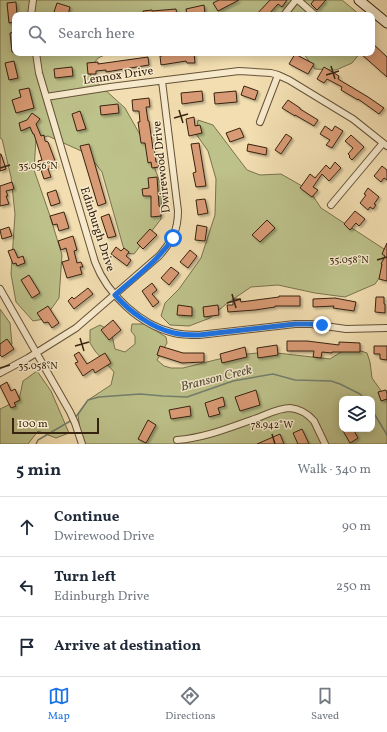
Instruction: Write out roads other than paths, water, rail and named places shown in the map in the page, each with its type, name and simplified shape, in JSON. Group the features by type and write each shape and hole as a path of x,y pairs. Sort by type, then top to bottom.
{"main road":[{"path":"360,0 374,12"},
{"path":"375,13 387,23"}],"street":[{"path":"31,12 33,0"},
{"path":"286,12 297,0 311,12"},
{"name":"Edinburgh Drive","path":"36,56 39,73 95,262 103,279 115,295 127,307 150,323 168,331 187,335 199,335 295,324 311,324 346,329 387,328"},
{"name":"Lennox Drive","path":"46,97 162,80 239,71 263,72 289,80 353,119 385,144"},
{"path":"260,122 278,76"},
{"name":"Dwirewood Drive","path":"0,373 76,328 159,256 173,238 177,226 178,211 162,80"},
{"path":"331,205 385,144"},
{"path":"0,289 70,412 82,444"},
{"path":"177,440 212,433 278,410 290,408 305,413 314,421 325,444"}],"waterway":[{"name":"Branson Creek","path":"75,418 88,400 99,397 140,394 187,397 233,381 273,374 295,380 331,381 340,384 362,396"},
{"name":"Branson Creek","path":"375,415 387,435"},
{"name":"Branson Creek","path":"36,444 38,440 72,420"}]}
